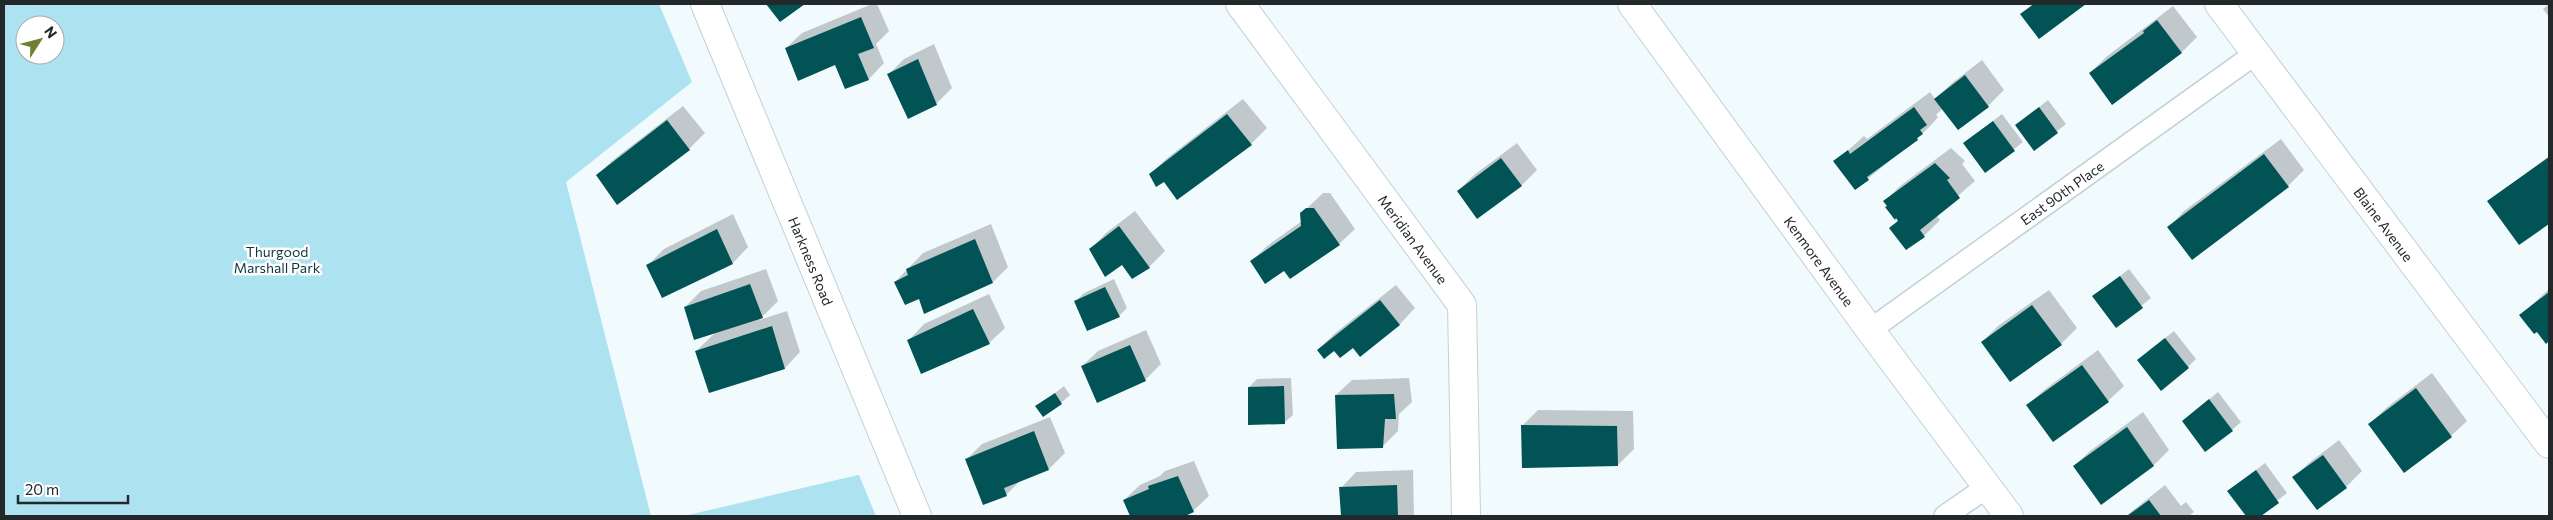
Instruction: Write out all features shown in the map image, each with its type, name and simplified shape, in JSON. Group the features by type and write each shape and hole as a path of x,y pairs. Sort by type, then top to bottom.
{"street":[{"name":"Harkness Road","path":"705,4 917,516"},
{"name":"Meridian Avenue","path":"1240,4 1462,305 1466,516"},
{"name":"Kenmore Avenue","path":"1632,4 1870,330 2009,516"},
{"name":"Blaine Avenue","path":"2218,4 2549,444"}],"lane":[{"name":"East 90th Place","path":"1870,330 2255,54"},
{"path":"1945,516 1987,487"}],"green space":[{"name":"Thurgood Marshall Park","path":"4,4 659,4 692,82 566,182 651,516 4,516"},
{"path":"858,475 876,516 684,516"}],"building":[{"path":"766,4 805,4 780,22"},
{"path":"2034,4 2086,4 2039,39 2020,14"},
{"path":"861,17 874,48 858,54 869,80 845,89 835,65 798,81 785,48"},
{"path":"2157,20 2182,53 2112,105 2089,73 2144,33 2143,31"},
{"path":"918,59 937,105 908,119 887,74"},
{"path":"1965,75 1989,107 1958,130 1934,99"},
{"path":"1914,107 1927,125 1920,130 1923,134 1917,138 1918,140 1867,177 1869,180 1855,190 1833,161 1848,150 1850,154"},
{"path":"2039,107 2058,133 2034,151 2015,125"},
{"path":"1227,114 1252,145 1177,200 1164,182 1156,187 1149,174"},
{"path":"667,120 690,150 617,205 596,175"},
{"path":"1993,121 2015,151 1985,173 1963,143"},
{"path":"2264,154 2289,187 2192,260 2167,227"},
{"path":"2549,157 2549,224 2519,245 2487,201"},
{"path":"1501,158 1522,186 1477,219 1457,191"},
{"path":"1935,163 1950,178 1947,180 1960,198 1920,230 1925,237 1906,250 1889,228 1898,221 1896,218 1895,220 1885,207 1887,206 1883,201"},
{"path":"1306,208 1314,208 1340,245 1290,279 1284,271 1265,284 1250,261 1301,226 1300,213"},
{"path":"1119,226 1150,268 1132,279 1122,265 1105,277 1089,249"},
{"path":"717,229 733,264 662,298 646,265"},
{"path":"975,239 993,283 924,314 919,299 905,305 894,282 908,275 906,269"},
{"path":"2120,276 2143,308 2116,328 2092,296"},
{"path":"750,284 763,318 694,340 684,307"},
{"path":"1105,287 1120,317 1087,331 1074,301"},
{"path":"2549,292 2549,341 2546,344 2537,332 2534,334 2519,315"},
{"path":"1380,300 1400,325 1360,357 1353,348 1340,358 1334,351 1324,359 1317,350"},
{"path":"2032,305 2062,345 2010,382 1981,342"},
{"path":"973,309 990,344 921,374 907,340"},
{"path":"772,326 785,369 709,393 695,351"},
{"path":"2165,338 2189,368 2161,391 2137,360"},
{"path":"1130,345 1146,381 1097,403 1081,366"},
{"path":"2082,365 2109,402 2053,442 2026,405"},
{"path":"1284,386 1285,424 1248,425 1248,387"},
{"path":"2416,388 2452,437 2404,473 2368,424"},
{"path":"1055,393 1062,404 1043,417 1035,406"},
{"path":"1394,394 1396,419 1385,419 1383,448 1337,449 1335,395"},
{"path":"2209,399 2233,431 2205,452 2182,421"},
{"path":"1521,425 1617,426 1618,466 1522,468"},
{"path":"2127,427 2154,466 2101,505 2073,466"},
{"path":"1034,431 1049,470 1004,488 1007,496 983,505 965,459"},
{"path":"2323,455 2347,488 2317,510 2292,477"},
{"path":"2256,470 2279,503 2261,516 2246,516 2227,491"},
{"path":"1178,476 1194,512 1185,516 1130,516 1123,500 1149,489 1148,486"},
{"path":"1397,485 1398,516 1341,516 1339,487"},
{"path":"2149,500 2161,516 2127,516"}]}
